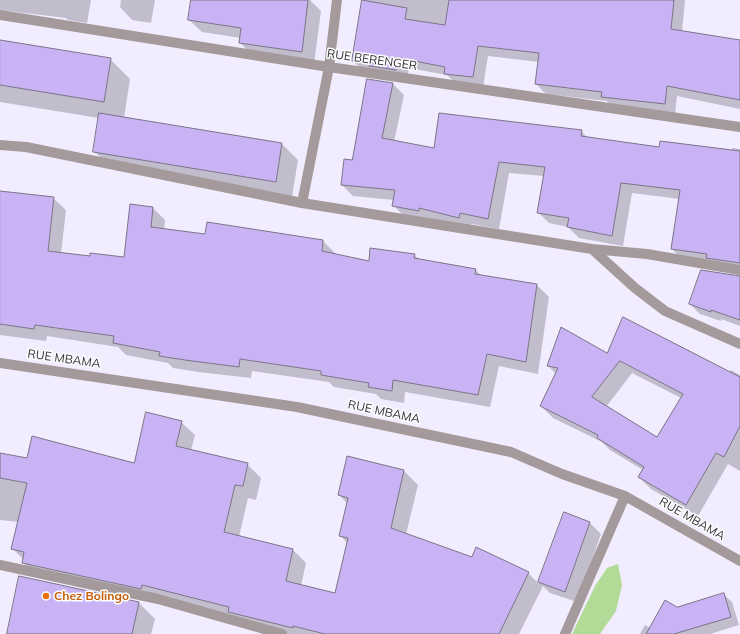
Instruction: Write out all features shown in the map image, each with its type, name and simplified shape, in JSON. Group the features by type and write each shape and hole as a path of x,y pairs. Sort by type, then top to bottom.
{"street":[{"path":"302,203 329,67 337,0"},
{"name":"RUE BERENGER","path":"0,15 329,67 740,127"},
{"path":"0,145 26,147 302,203 592,250 647,254 740,270"},
{"path":"592,250 635,288 665,311 740,344"},
{"name":"RUE MBAMA","path":"0,363 297,407 511,452 562,474 625,496 740,561"},
{"path":"565,634 625,496"},
{"path":"0,565 158,599 282,634"}],"green space":[{"path":"618,564 622,585 616,611 600,634 572,634 595,586 607,568"}],"building":[{"path":"191,0 308,0 302,52 239,43 241,28 188,20"},
{"path":"362,0 407,8 405,19 445,25 449,0 674,0 671,29 740,40 740,100 667,86 665,104 601,97 602,92 535,84 539,53 478,46 473,77 444,74 445,67 399,58 396,70 369,66 370,64 352,61"},
{"path":"0,40 111,58 104,102 0,85"},
{"path":"367,79 393,83 382,138 434,148 439,113 582,130 581,136 659,147 660,141 740,151 740,263 706,258 707,254 671,249 680,190 621,183 612,236 567,227 569,218 537,213 545,167 499,162 488,219 460,213 459,218 419,208 419,211 392,206 395,190 341,185 344,159 352,160"},
{"path":"99,113 282,143 276,182 93,152"},
{"path":"0,191 54,197 48,251 90,256 90,253 124,257 130,204 153,207 151,227 205,234 207,222 323,240 322,251 369,261 370,248 415,254 414,258 476,269 475,274 537,284 526,362 487,354 478,395 393,380 392,391 368,387 369,383 321,375 321,371 240,359 239,367 185,360 159,356 160,352 113,343 114,336 35,325 34,329 0,324"},
{"path":"701,270 740,276 740,320 689,304"},
{"path":"623,317 740,377 740,426 724,457 716,453 686,505 638,477 644,467 597,438 598,435 540,406 558,368 547,366 561,327 607,353","holes":["620,361 683,394 657,437 592,397"]},
{"path":"146,412 182,421 176,446 248,463 243,486 235,485 224,532 293,549 286,581 335,593 348,538 339,536 348,498 338,495 347,456 404,470 391,528 472,557 476,547 529,572 499,634 325,634 293,626 293,628 228,612 229,607 142,585 141,589 22,563 24,552 11,549 27,483 0,478 0,453 27,458 32,436 134,463"},
{"path":"564,512 590,522 565,592 538,582"},
{"name":"Chez Bolingo","path":"19,576 139,602 132,634 7,634"},
{"path":"724,593 731,617 674,634 646,634 665,600 677,607"}],"place":[{"name":"Chez Bolingo","path":"46,596"}]}
